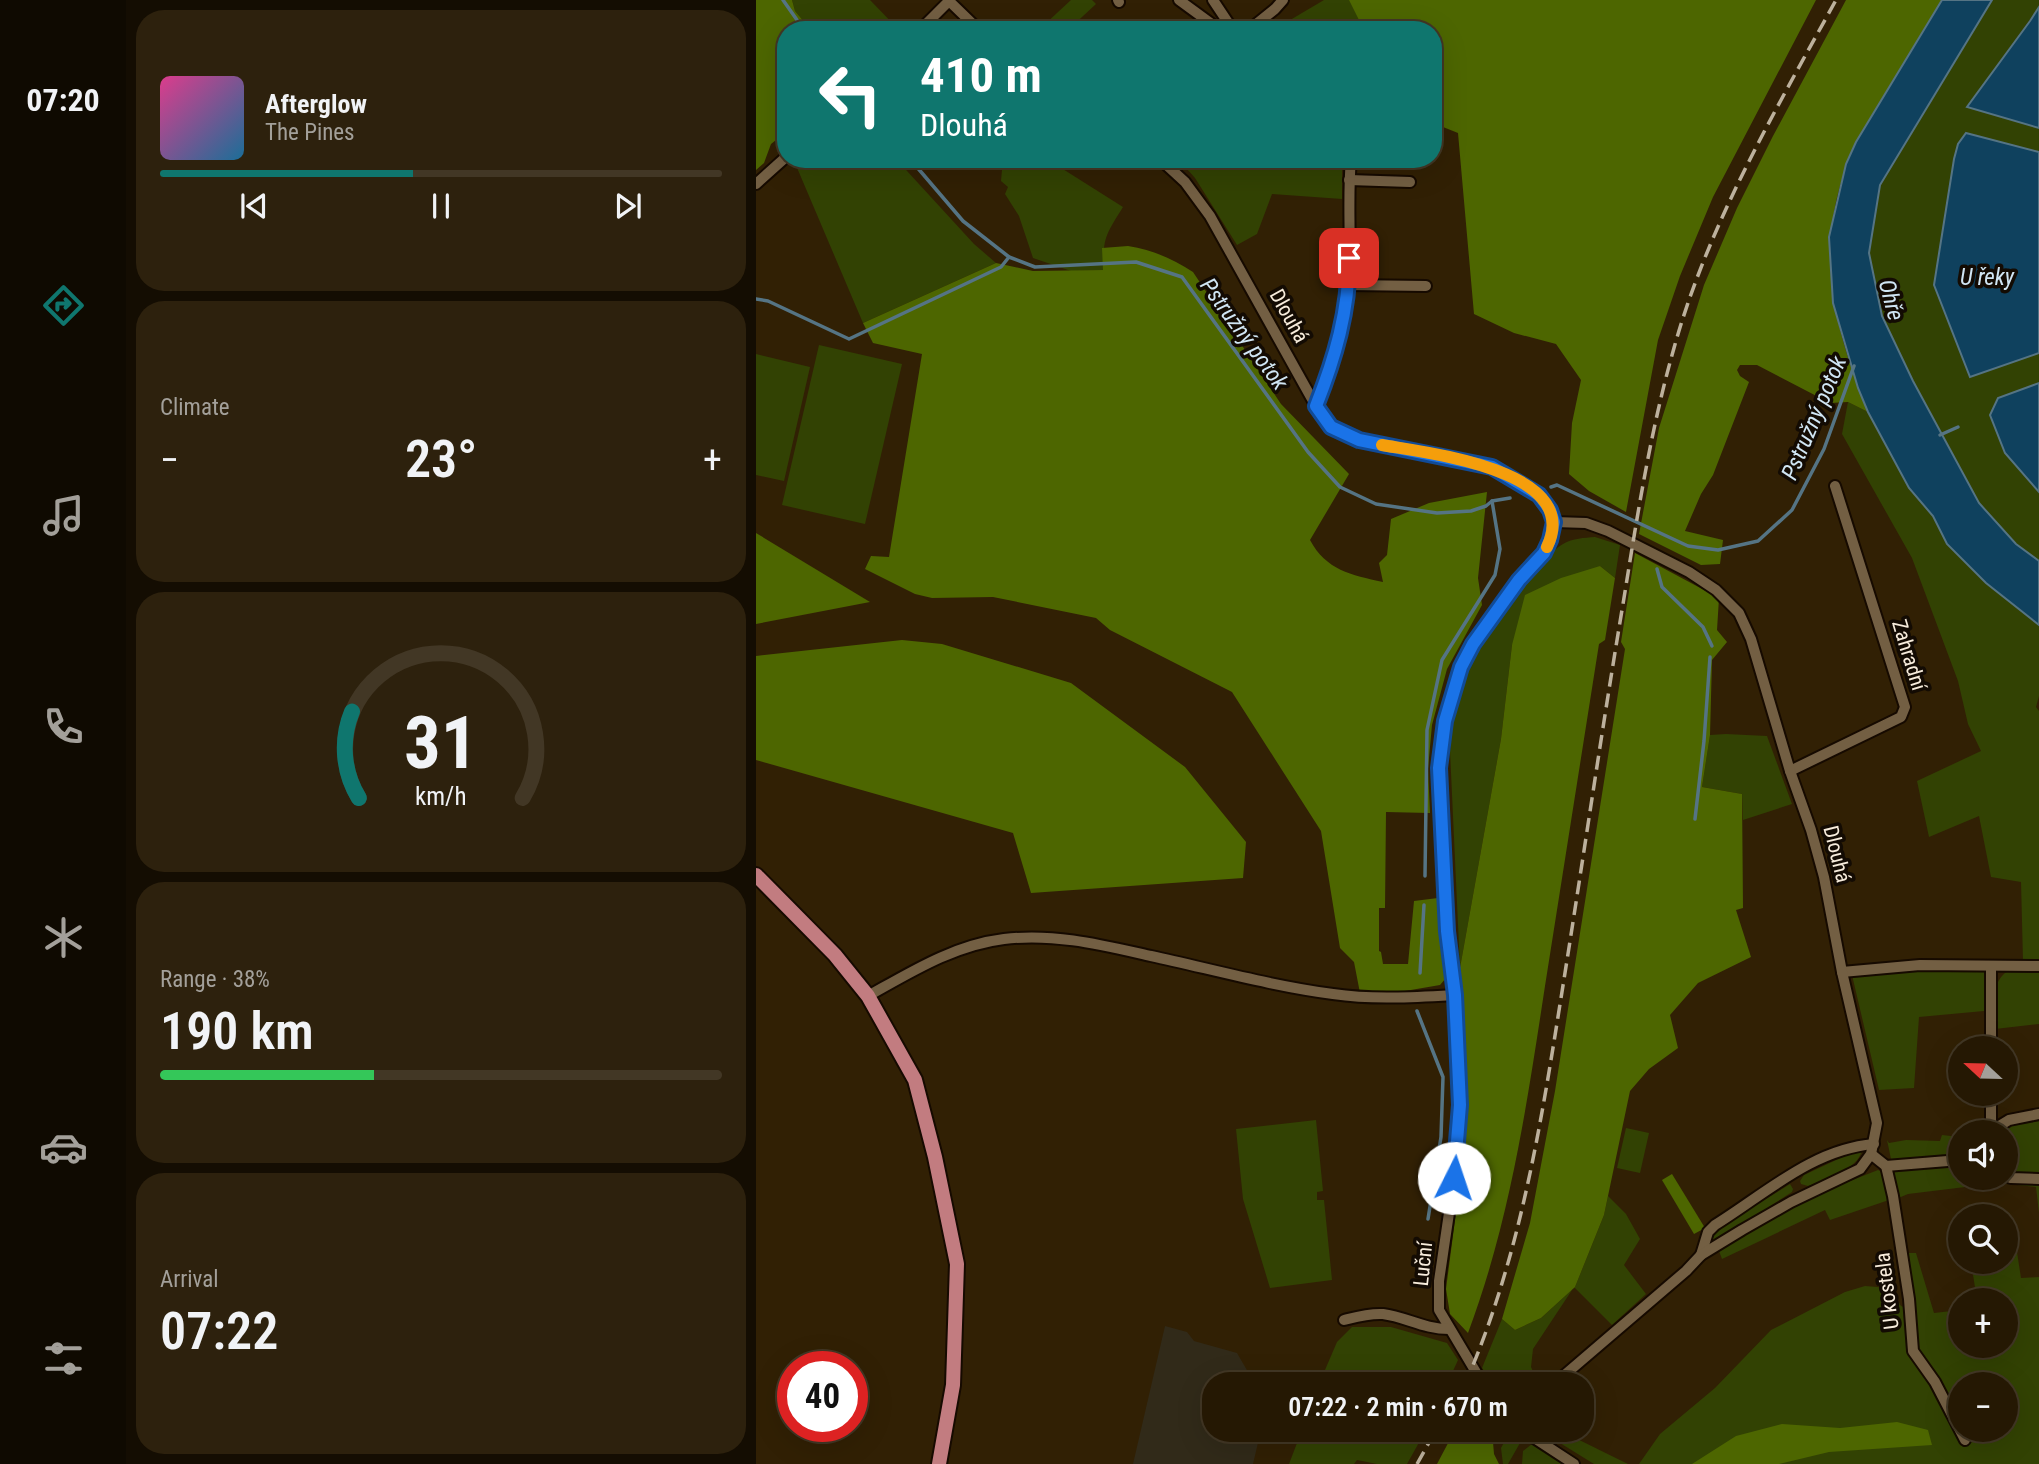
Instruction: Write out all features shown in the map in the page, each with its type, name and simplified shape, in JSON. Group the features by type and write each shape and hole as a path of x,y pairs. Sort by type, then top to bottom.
{"main road":[{"path":"756,875 835,955 867,996 915,1080 935,1157 957,1264 953,1385 939,1464"}],"street":[{"path":"929,21 949,0 970,21"},
{"path":"1179,0 1208,21"},
{"path":"1213,0 1227,21"},
{"path":"1257,21 1276,3"},
{"path":"756,184 777,165"},
{"name":"Dlouhá","path":"1170,168 1185,182 1210,216 1316,406 1331,427 1359,440 1492,467 1539,495 1550,510 1554,522 1577,522 1608,531 1657,555 1716,590 1739,613 1751,639 1824,877 1842,972 1877,1123 1873,1149"},
{"path":"1316,406 1341,333 1349,285 1350,168"},
{"path":"1349,180 1410,183"},
{"path":"1349,285 1426,286"},
{"name":"Zahradní","path":"1790,772 1901,717 1905,707 1835,486"},
{"name":"Luční","path":"1476,1372 1439,1310 1438,1281 1454,1178 1460,1105 1455,995 1447,931 1439,768 1445,721 1461,667 1473,644 1519,580 1544,553 1554,522"},
{"path":"867,996 932,961 965,948 1002,939 1032,937 1077,939 1332,994 1380,999 1455,995"},
{"path":"1842,972 1920,965 2039,967"},
{"path":"1991,966 1991,1036"},
{"path":"2009,1120 2039,1114"},
{"path":"1701,1255 1709,1232 1715,1226 1769,1188 1824,1156 1858,1145 1873,1149 1886,1166 1948,1161"},
{"path":"1567,1372 1701,1255 1791,1202 1854,1173 1865,1165 1873,1149"},
{"name":"U kostela","path":"1886,1166 1894,1196 1909,1299 1913,1352 1935,1382 1948,1407"},
{"path":"2018,1178 2039,1180"},
{"path":"1344,1320 1362,1315 1382,1314 1432,1329 1449,1329"},
{"path":"1540,1442 1574,1464"}],"shaded area":[{"path":"1165,1326 1187,1332 1194,1341 1237,1353 1248,1372 1202,1372 1202,1442 1258,1442 1253,1464 1133,1464"}],"green space":[{"path":"756,0 792,0 795,11 803,21 777,21 777,139 771,144 764,163 756,170"},
{"path":"792,0 870,0 890,21 803,21 795,11"},
{"path":"1071,0 1092,0 1096,4 1078,21 1048,21"},
{"path":"1324,0 1361,0 1360,21 1288,21"},
{"path":"1349,0 1816,0 1713,197 1680,276 1658,340 1626,512 1589,491 1569,474 1572,423 1581,380 1556,344 1514,333 1474,314 1458,133 1442,127 1442,21 1360,21"},
{"path":"1846,0 1942,0 1856,143 1842,178 1834,212 1830,246 1836,311 1844,344 1868,412 1848,402 1830,403 1757,365 1740,365 1737,370 1740,376 1749,382 1713,475 1701,494 1685,531 1723,540 1720,564 1701,565 1639,534 1659,428 1704,285 1737,208"},
{"path":"1992,0 2039,0 2039,7 1967,107 2039,128 2039,152 1967,133 1958,144 1952,171 1970,377 2039,353 2039,383 1998,398 2031,484 2039,492 2039,561 2016,544 1979,503 1913,381 1882,316 1869,253 1880,185"},
{"path":"797,168 904,168 974,244 996,263 863,323"},
{"path":"1002,168 1061,168 1123,207 1107,236 1104,270 1071,271 1033,258 1019,216 1005,194 1008,187 1001,181"},
{"path":"1186,168 1342,168 1342,199 1272,194 1257,234 1237,245"},
{"path":"1128,246 1162,256 1193,272 1281,404 1349,474 1310,540 1316,550 1332,565 1350,574 1383,582 1379,563 1387,555 1391,519 1429,503 1487,492 1478,578 1482,605 1447,669 1432,725 1428,769 1430,813 1386,812 1385,908 1379,908 1379,951 1383,964 1408,964 1414,901 1438,898 1446,978 1440,985 1405,991 1360,993 1354,962 1340,948 1321,831 1232,692 1110,630 1096,618 993,597 932,598 915,594 865,569 871,556 889,557 922,354 873,343 863,323 996,263 1033,271 1103,270 1102,248"},
{"path":"819,345 902,364 865,524 782,505"},
{"path":"756,354 810,367 784,481 756,475"},
{"path":"1848,402 1868,412 1909,488 1933,516 1947,544 1986,583 2039,625 2039,696 2036,707 2039,711 2039,961 2023,961 2021,882 1991,877 1979,816 1929,837 1917,781 1981,751 1968,724 1958,681 1912,558 1842,434"},
{"path":"756,533 870,602 756,624"},
{"path":"1595,537 1620,545 1615,578 1600,566 1512,645 1501,739 1460,968 1450,751 1460,686 1470,663 1493,626 1538,567 1563,544 1575,539"},
{"path":"1635,553 1719,598 1717,630 1727,642 1712,660 1710,735 1702,787 1742,794 1743,908 1736,910 1751,957 1698,983 1670,1015 1678,1048 1649,1069 1630,1091 1604,1215 1575,1287 1541,1318 1515,1330 1502,1319 1530,1223 1555,1091 1625,649 1621,642"},
{"path":"1600,566 1615,578 1605,640 1599,644 1524,1118 1495,1248 1468,1333 1450,1314 1446,1289 1465,1143 1460,968 1501,739 1512,645 1525,595 1561,578"},
{"path":"902,640 942,644 1071,683 1185,767 1246,842 1243,878 1031,893 1013,833 756,760 756,656"},
{"path":"1710,735 1767,736 1792,804 1743,820 1742,794 1702,787"},
{"path":"1982,969 1984,1011 1919,1017 1914,1088 1879,1090 1852,975"},
{"path":"2008,971 2039,973 2039,1024 1995,1029 1996,989 2002,976"},
{"path":"2039,1116 2039,1176 2018,1174 2018,1120"},
{"path":"1316,1120 1323,1191 1317,1192 1317,1200 1324,1200 1332,1280 1270,1288 1243,1199 1236,1129"},
{"path":"1626,1128 1649,1133 1640,1173 1617,1168"},
{"path":"1942,1135 1948,1136 1948,1155 1898,1160 1891,1159 1887,1140 1889,1143 1906,1140 1940,1141"},
{"path":"1862,1150 1854,1163 1840,1173 1808,1186 1801,1184 1804,1175"},
{"path":"1948,1165 1948,1189 1908,1194 1896,1199 1892,1170"},
{"path":"1878,1170 1882,1172 1889,1200 1830,1220 1825,1210 1722,1259 1719,1251 1722,1246 1809,1197"},
{"path":"1672,1174 1705,1228 1694,1234 1662,1180"},
{"path":"2018,1179 2039,1181 2039,1213 2036,1187 2018,1185"},
{"path":"1790,1184 1792,1192 1711,1244 1709,1242 1709,1237 1721,1227"},
{"path":"1608,1196 1626,1214 1640,1239 1624,1265 1646,1294 1612,1325 1574,1287 1604,1215"},
{"path":"1906,1253 1916,1253 1934,1313 1948,1311 1948,1358 2018,1358 2018,1288 1975,1288 1973,1274 2018,1274 2018,1258 2021,1278 2039,1277 2039,1464 1639,1464 1660,1434 1715,1388 1771,1330 1845,1292 1865,1286 1890,1288 1901,1306 1915,1311"},
{"path":"1572,1289 1533,1349 1531,1367 1533,1372 1485,1372 1482,1368 1502,1319 1515,1330 1541,1318"},
{"path":"1352,1327 1391,1327 1447,1343 1458,1360 1452,1372 1324,1372 1337,1342"},
{"path":"1897,1422 1928,1430 1932,1445 1829,1452 1779,1464 1692,1464 1736,1436 1782,1424 1840,1428"},
{"path":"1297,1442 1419,1442 1407,1464 1377,1464 1357,1460 1354,1464 1289,1464"},
{"path":"1449,1442 1493,1442 1494,1454 1499,1464 1437,1464"},
{"path":"1504,1442 1520,1443 1508,1464 1503,1464 1501,1448"},
{"path":"1558,1442 1583,1442 1628,1464 1594,1464"},
{"path":"1532,1444 1564,1464 1522,1464 1523,1451"}],"water":[{"path":"1942,0 1992,0 1880,185 1869,253 1882,316 1913,381 1979,503 2016,544 2039,561 2039,625 1986,583 1947,544 1933,516 1909,488 1858,388 1833,303 1829,237 1846,164 1856,142"},
{"path":"2039,7 2039,128 1967,107 2030,21"},
{"name":"U řeky","path":"1966,133 2039,152 2039,353 1970,377 1934,285 1954,159 1958,144"},
{"path":"2039,383 2039,492 2005,453 1990,415 1998,398"}],"waterway":[{"name":"Pstružný potok","path":"783,0 798,21"},
{"name":"Pstružný potok","path":"918,168 963,221 1009,257 1035,267 1136,262 1182,277 1308,452 1340,487 1376,504 1437,513 1471,511 1492,501 1510,498"},
{"path":"756,299 768,301 849,339 1001,267 1009,257"},
{"name":"Pstružný potok","path":"1551,487 1557,485 1688,546 1718,550 1758,541 1792,510 1824,449 1854,366"},
{"path":"1940,435 1958,427"},
{"path":"1425,876 1427,730 1442,660 1495,575 1500,549 1492,501"},
{"path":"1657,569 1662,587 1703,627 1712,646"},
{"path":"1695,819 1710,657"},
{"path":"1420,973 1424,905"},
{"path":"1417,1011 1443,1077 1441,1137 1428,1219"}],"railway":[{"path":"1470,1372 1484,1338 1514,1243 1536,1146 1634,540 1665,380 1688,302 1724,213 1767,126 1836,0"},
{"path":"1417,1464 1429,1442"}],"slow traffic":[{"path":"1382,445 1492,467 1534,491 1547,504 1554,522 1547,547"}],"route":[{"path":"1349,258 1349,285 1341,333 1316,406 1322,417 1331,427 1359,440 1492,467 1539,495 1547,504 1554,522 1544,553 1519,580 1473,644 1452,691 1445,721 1439,768 1447,931 1455,995 1460,1105 1454,1178"}],"water label":[{"name":"Ohře","path":"1891,300"}]}
